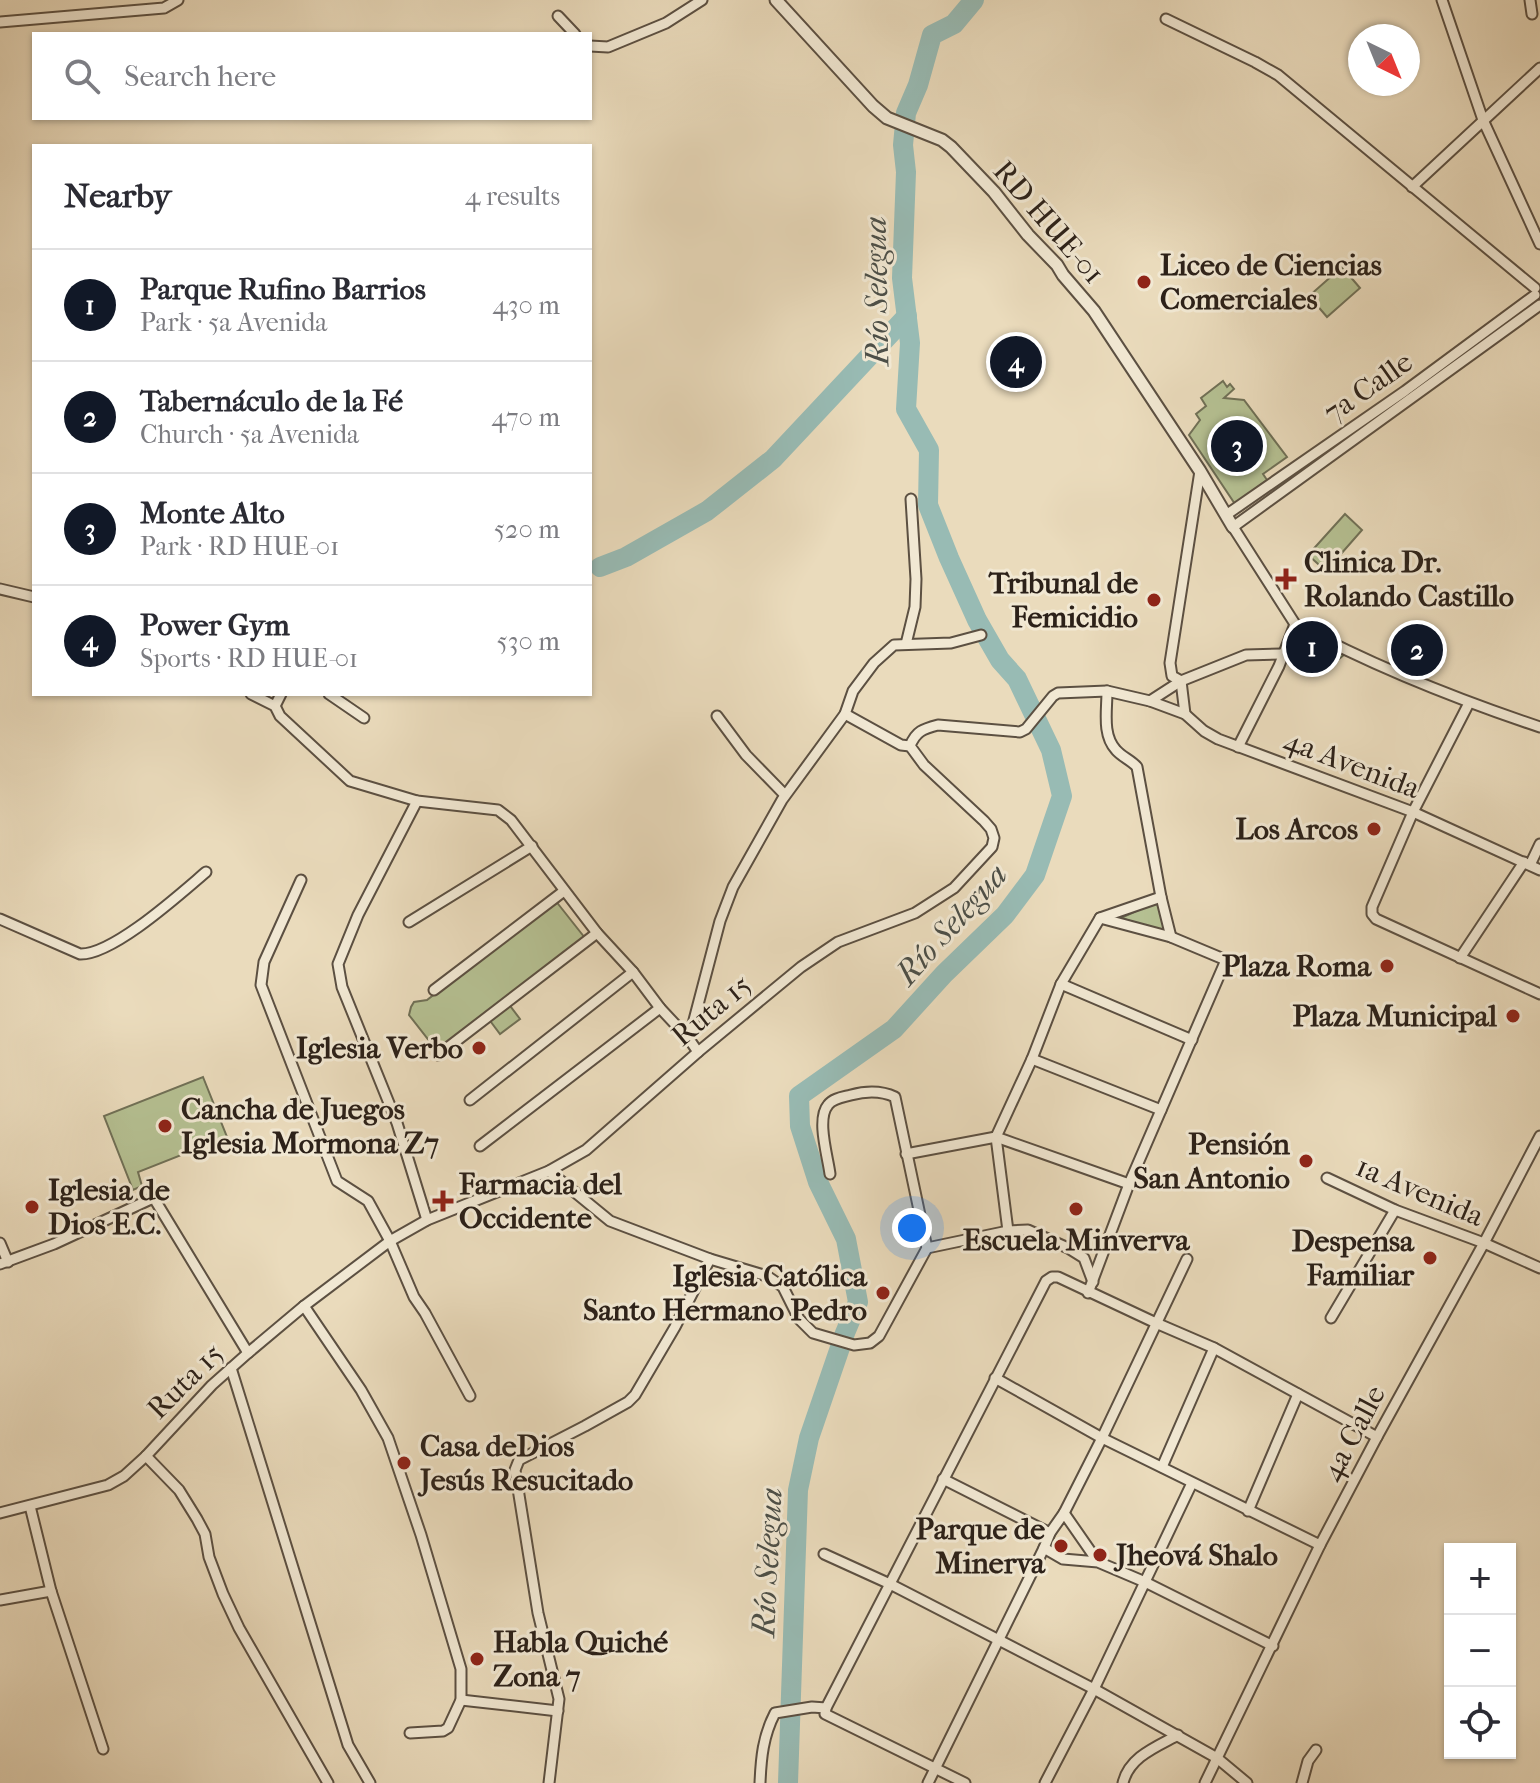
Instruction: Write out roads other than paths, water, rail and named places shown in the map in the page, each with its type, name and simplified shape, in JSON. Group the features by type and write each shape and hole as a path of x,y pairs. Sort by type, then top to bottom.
{"street":[{"path":"0,22 164,8 178,0"},
{"path":"592,46 608,47 666,23 702,0"},
{"name":"RD HUE-01","path":"776,0 873,106 887,118 942,140 994,192 1094,311 1200,471 1233,527"},
{"path":"1442,0 1483,120 1540,244"},
{"path":"1530,0 1532,14"},
{"path":"558,16 573,32"},
{"path":"1166,19 1278,75 1538,294"},
{"path":"1412,187 1540,68"},
{"name":"7a Calle","path":"1226,515 1538,294"},
{"name":"7a Calle","path":"1233,527 1538,294"},
{"path":"1181,681 1172,676 1170,663 1200,471"},
{"path":"906,644 915,607 911,499"},
{"path":"1233,527 1295,624 1349,653 1469,703 1540,727"},
{"path":"0,589 32,597"},
{"path":"1238,747 1279,666 1295,624"},
{"path":"689,1039 720,921 733,887 785,795 845,714 853,691 874,663 894,645 951,643 981,635"},
{"path":"845,714 901,745 910,746 914,736 938,725 1020,732 1058,693 1107,691 1150,701 1181,681 1246,655 1282,654"},
{"path":"1181,681 1185,714"},
{"path":"1107,691 1106,734 1117,752 1137,767 1171,937"},
{"path":"255,696 275,706 280,716 350,781 417,801 498,810 511,820 597,933 698,1052"},
{"path":"275,706 280,696"},
{"path":"332,696 364,718"},
{"name":"4a Avenida","path":"1150,701 1185,714 1218,739 1413,812 1540,870"},
{"path":"1469,703 1413,812 1372,907 1372,914 1376,919 1540,994"},
{"path":"717,716 746,755 785,795"},
{"name":"Ruta 15","path":"0,1513 108,1485 124,1476 231,1368 304,1306 390,1241 427,1220 549,1171 586,1150 801,967 838,942 915,913 954,888 992,847 994,838 991,829 924,765 910,746"},
{"path":"417,801 358,915 338,964 342,987 397,1123 427,1220"},
{"path":"1460,958 1540,844"},
{"path":"409,922 532,846"},
{"path":"0,919 88,955 126,935 206,872"},
{"path":"301,880 264,962 261,985 337,1181 368,1201 390,1241 414,1297 470,1396"},
{"path":"434,990 564,891"},
{"path":"1008,1231 996,1137 1032,1059 1061,984 1100,918 1161,897"},
{"path":"1088,1293 1129,1184 1226,960 1171,937 1100,918"},
{"path":"438,1055 597,933"},
{"path":"470,1100 633,972"},
{"path":"1061,984 1192,1040"},
{"path":"480,1146 660,1008"},
{"path":"1032,1059 1161,1110"},
{"path":"549,1171 610,1221 710,1259 767,1276 783,1287 799,1319 813,1333 854,1345 870,1343 879,1336 927,1248 895,1097 888,1093 866,1091 828,1104 823,1116 823,1130 830,1174"},
{"path":"906,1154 996,1137 1129,1184"},
{"name":"4a Calle","path":"1205,1783 1320,1545 1540,1138"},
{"name":"1a Avenida","path":"1327,1178 1395,1210 1484,1243 1540,1268"},
{"path":"0,1243 4,1263 68,1238 151,1199 155,1200 248,1353"},
{"path":"1331,1318 1395,1210"},
{"path":"927,1248 1008,1231 1028,1230 1084,1258 1093,1282"},
{"path":"549,1783 559,1699 538,1613 515,1470 519,1460 628,1402 635,1395 710,1259"},
{"path":"928,1783 1050,1533 1064,1513 1102,1438 1187,1259"},
{"path":"965,1783 825,1714 1046,1281 1058,1277 1214,1348 1377,1437"},
{"path":"304,1306 361,1390 388,1438 461,1669 461,1700 451,1724 443,1731 410,1733"},
{"path":"1162,1467 1214,1348"},
{"path":"231,1368 348,1745 370,1783"},
{"path":"995,1378 1102,1438 1320,1545"},
{"path":"1248,1511 1298,1394"},
{"name":"Ruta 15","path":"146,1456 179,1490 197,1519 234,1617 328,1783"},
{"path":"943,1479 1050,1533"},
{"path":"1045,1783 1094,1689 1192,1483"},
{"path":"30,1506 51,1591 103,1749"},
{"path":"1064,1513 1098,1562"},
{"path":"1044,1548 1063,1559 1098,1562 1145,1582 1273,1646"},
{"path":"824,1554 890,1584 1094,1689 1217,1758 1247,1783"},
{"path":"0,1600 51,1591"},
{"path":"461,1700 558,1711"},
{"path":"760,1783 761,1756 768,1726 775,1713 826,1708"},
{"path":"1123,1783 1125,1772 1137,1759 1178,1735"},
{"path":"1302,1783 1308,1761 1316,1750"}],"waterway":[{"name":"Río Selegua","path":"788,1783 798,1490 809,1438 858,1302 846,1239 818,1182 800,1126 799,1096 894,1029 944,974 1005,915 1035,875 1062,796 1051,750 1017,679 1000,660 977,620 949,558 928,505 929,450 906,409 910,343 902,278 906,113 918,85 932,35 954,24 974,0"},
{"path":"600,567 626,557 707,511 773,459 907,316"}],"place":[{"name":"Liceo de Ciencias Comerciales","path":"1144,282"},
{"name":"Power Gym","path":"1016,362"},
{"name":"Monte Alto","path":"1237,446"},
{"name":"Clinica Dr. Rolando Castillo","path":"1286,579"},
{"name":"Tribunal de Femicidio","path":"1154,600"},
{"name":"Parque Rufino Barrios","path":"1312,647"},
{"name":"Tabernáculo de la Fé","path":"1417,650"},
{"name":"Los Arcos","path":"1374,829"},
{"name":"Plaza Roma","path":"1387,966"},
{"name":"Plaza Municipal","path":"1513,1016"},
{"name":"Iglesia Verbo","path":"479,1048"},
{"name":"Cancha de Juegos Iglesia Mormona Z7","path":"165,1126"},
{"name":"Pensión San Antonio","path":"1306,1161"},
{"name":"Farmacia del Occidente","path":"443,1201"},
{"name":"Iglesia de Dios E.C.","path":"32,1207"},
{"name":"Escuela Minverva","path":"1076,1209"},
{"name":"Despensa Familiar","path":"1430,1258"},
{"name":"Iglesia Católica Santo Hermano Pedro","path":"883,1293"},
{"name":"Casa deDios Jesús Resucitado","path":"404,1463"},
{"name":"Parque de Minerva","path":"1061,1546"},
{"name":"Jheová Shalo","path":"1100,1555"},
{"name":"Habla Quiché Zona 7","path":"477,1659"}]}
